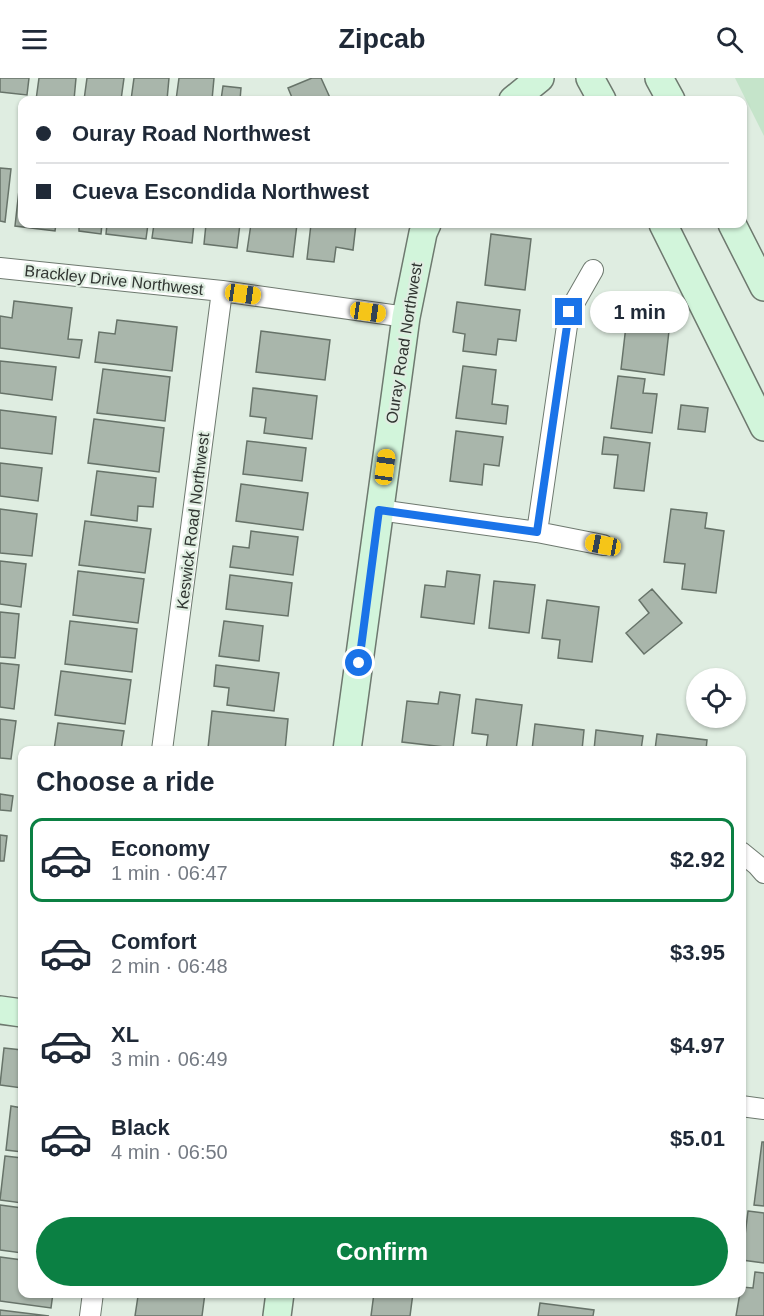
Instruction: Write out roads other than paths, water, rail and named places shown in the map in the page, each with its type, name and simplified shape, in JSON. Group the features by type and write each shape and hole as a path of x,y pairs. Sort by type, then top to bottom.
{"main road":[{"path":"518,96 540,78"},
{"path":"591,78 600,96"},
{"path":"659,78 669,96"},
{"name":"Ouray Road Northwest","path":"348,746 406,317 425,228"},
{"path":"665,228 764,427"},
{"path":"734,228 764,287"},
{"path":"0,1010 18,1012"},
{"path":"277,1316 279,1298"}],"street":[{"name":"Brackley Drive Northwest","path":"0,268 222,291 406,317"},
{"path":"537,532 569,312 593,270"},
{"name":"Keswick Road Northwest","path":"163,746 222,291"},
{"path":"379,510 537,532 603,545"},
{"path":"746,856 764,873"},
{"path":"746,1107 764,1109"},
{"path":"90,1316 92,1298"}]}
